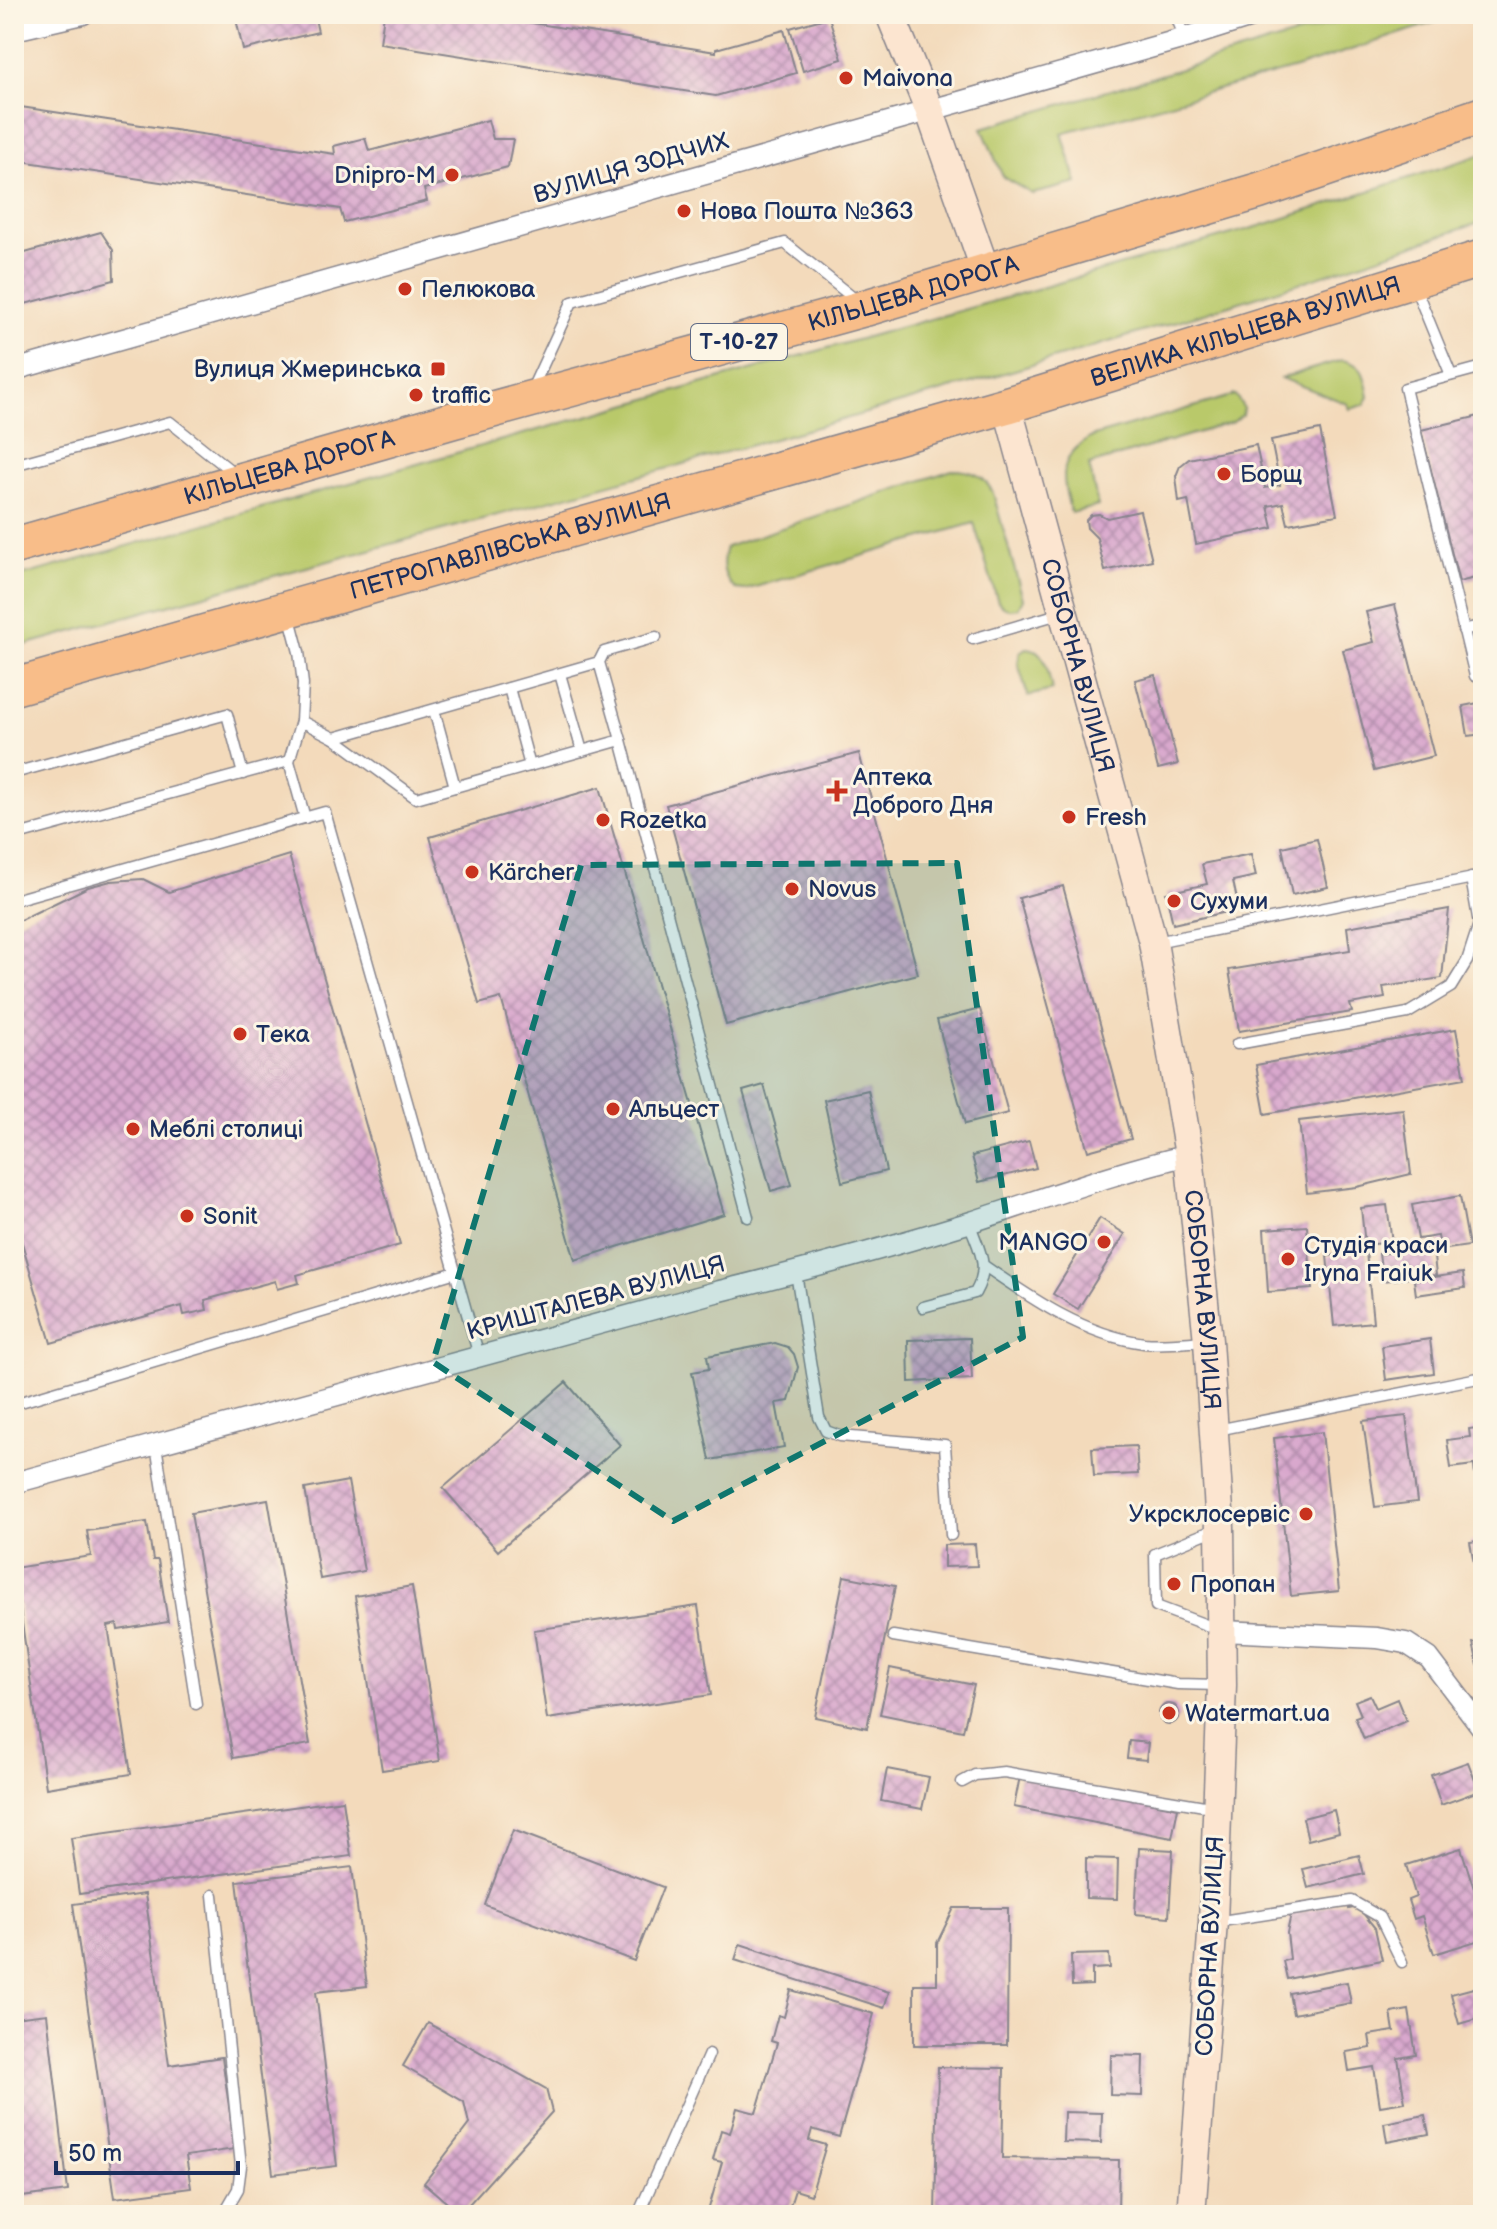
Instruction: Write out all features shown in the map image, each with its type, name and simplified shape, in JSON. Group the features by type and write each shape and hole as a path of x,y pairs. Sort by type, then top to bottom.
{"highway":[{"name":"КІЛЬЦЕВА ДОРОГА","path":"14,546 527,400 865,308 1259,191 1483,115"},
{"name":"ВЕЛИКА КІЛЬЦЕВА ВУЛИЦЯ","path":"1007,405 1483,258"},
{"name":"ПЕТРОПАВЛІВСЬКА ВУЛИЦЯ","path":"14,687 1007,405"}],"main road":[{"path":"890,14 929,109 986,272"},
{"name":"СОБОРНА ВУЛИЦЯ","path":"1007,405 1153,942 1189,1155 1208,1341 1220,1527 1222,1685 1213,1922 1191,2215"}],"street":[{"path":"14,30 83,14"},
{"name":"ВУЛИЦЯ ЗОДЧИХ","path":"14,370 1261,14"},
{"name":"КРИШТАЛЕВА ВУЛИЦЯ","path":"14,1483 796,1273 1153,1163 1189,1155"},
{"path":"1223,1631 1377,1638 1406,1643 1429,1658 1483,1729"}],"lane":[{"path":"1175,14 1185,38"},
{"path":"527,400 572,302 785,243 865,308"},
{"path":"1413,281 1451,375"},
{"path":"1475,676 1405,388 1483,367"},
{"path":"14,465 170,422 243,480"},
{"path":"287,608 299,652 303,684 301,721 289,761 305,818"},
{"path":"973,639 1064,613"},
{"path":"1463,630 1483,625"},
{"path":"656,637 604,652 599,662 748,1217"},
{"path":"334,738 599,662"},
{"path":"560,674 582,751"},
{"path":"509,688 530,766"},
{"path":"434,710 455,787"},
{"path":"14,773 227,714 243,774"},
{"path":"301,721 334,738 416,798 621,740"},
{"path":"14,836 289,761"},
{"path":"14,900 325,812 479,1356"},
{"path":"1153,942 1483,876"},
{"path":"1237,1044 1408,1013 1451,987 1467,961 1479,924 1471,878"},
{"path":"923,1307 975,1293 984,1277 969,1222"},
{"path":"983,1265 1076,1323 1120,1338 1146,1343 1208,1341"},
{"path":"14,1404 456,1272"},
{"path":"796,1273 819,1417 826,1431 840,1436 945,1445 951,1535"},
{"path":"1215,1430 1483,1377"},
{"path":"156,1445 196,1704"},
{"path":"1220,1527 1155,1554 1156,1606 1223,1631"},
{"path":"893,1636 1178,1684 1222,1685"},
{"path":"962,1782 975,1775 1004,1772 1218,1809"},
{"path":"213,1895 241,2166 238,2189 223,2215"},
{"path":"1213,1922 1352,1901 1380,1917 1402,1962"},
{"path":"638,2215 709,2054"}],"highlighted area":[{"path":"957,863 1023,1337 673,1521 433,1362 581,865"}],"green space":[{"path":"1366,14 1460,14 1296,68 1062,133 1077,183 1032,194 1003,177 982,128"},
{"path":"1483,154 1483,222 1268,293 956,387 14,648 14,578 1260,226"},
{"path":"1342,360 1363,372 1369,397 1364,405 1350,409 1348,404 1281,378"},
{"path":"1235,395 1243,407 1242,415 1233,422 1089,465 1098,506 1071,513 1065,488 1065,468 1073,451 1082,443 1094,436"},
{"path":"952,470 977,475 993,493 1023,599 1018,608 1007,608 998,602 974,523 745,590 735,589 727,579 723,564 726,547"},
{"path":"1026,648 1033,649 1042,657 1052,690 1028,696 1018,663 1020,652"}],"building":[{"path":"259,14 314,14 318,32 243,50 236,19"},
{"path":"384,14 475,14 716,52 716,49 784,30 796,73 716,96 709,95 380,43"},
{"path":"829,17 842,59 803,71 790,28"},
{"path":"14,106 335,154 334,146 365,138 369,151 488,120 493,139 513,139 508,167 424,189 427,201 344,222 340,209 14,160"},
{"path":"101,232 113,250 114,280 14,307 14,256"},
{"path":"1483,415 1483,576 1459,582 1421,430"},
{"path":"1320,430 1337,515 1288,524 1283,503 1268,506 1273,528 1196,544 1188,500 1179,502 1176,476 1180,466 1189,459 1256,445 1265,488 1280,485 1271,440"},
{"path":"1140,511 1152,560 1105,571 1097,538 1087,528 1086,520 1091,515 1099,514 1107,518"},
{"path":"1395,605 1434,756 1374,771 1343,650 1374,642 1366,612"},
{"path":"1155,675 1178,764 1158,769 1135,680"},
{"path":"1483,702 1483,734 1468,736 1463,706"},
{"name":"Novus","path":"859,753 918,974 726,1025 666,805"},
{"name":"Альцест","path":"600,787 724,1214 575,1260 501,998 479,1004 430,837"},
{"path":"1317,839 1328,887 1292,895 1282,847"},
{"path":"1251,854 1256,876 1233,881 1239,909 1173,924 1166,893 1207,884 1202,864"},
{"path":"289,855 400,1245 297,1275 299,1283 277,1289 275,1281 205,1300 207,1310 184,1315 182,1306 51,1343 14,1215 14,923 88,887 111,881 143,879 169,892"},
{"path":"1063,886 1131,1139 1088,1151 1019,898"},
{"path":"1449,909 1442,978 1383,987 1385,998 1350,1004 1352,1012 1239,1031 1229,970 1350,950 1347,927"},
{"path":"980,1009 1008,1113 965,1124 937,1020"},
{"path":"1456,1029 1465,1078 1265,1114 1256,1065"},
{"path":"764,1085 792,1185 771,1191 743,1091"},
{"path":"868,1090 886,1171 842,1182 824,1100"},
{"path":"1403,1109 1411,1174 1357,1187 1307,1193 1299,1121"},
{"path":"1029,1141 1036,1168 979,1182 972,1156"},
{"path":"1460,1196 1469,1246 1441,1250 1438,1236 1418,1239 1412,1205"},
{"path":"1387,1205 1392,1242 1365,1245 1361,1208"},
{"path":"1100,1218 1125,1234 1078,1309 1053,1294"},
{"name":"Студія краси Iryna Fraiuk","path":"1307,1226 1312,1289 1268,1292 1264,1229"},
{"path":"1433,1248 1436,1275 1383,1281 1379,1254"},
{"path":"1366,1252 1373,1322 1334,1326 1327,1256"},
{"path":"1483,1267 1483,1295 1482,1295 1476,1269"},
{"path":"1463,1273 1465,1288 1416,1295 1414,1280"},
{"path":"970,1338 972,1379 909,1382 908,1340"},
{"path":"1430,1339 1434,1373 1386,1380 1382,1346"},
{"path":"775,1343 788,1347 798,1367 789,1401 776,1403 784,1447 710,1460 692,1372 709,1369 707,1356"},
{"path":"566,1382 620,1445 498,1551 443,1488"},
{"path":"1406,1416 1417,1502 1375,1507 1363,1421"},
{"path":"1483,1427 1483,1475 1475,1476 1474,1465 1451,1468 1447,1440 1470,1437 1469,1429"},
{"name":"Укрсклосервіс","path":"1322,1432 1339,1591 1291,1596 1274,1438"},
{"path":"1136,1446 1138,1474 1094,1476 1092,1448"},
{"path":"348,1481 364,1571 320,1579 305,1489"},
{"path":"268,1499 310,1744 233,1758 191,1513"},
{"path":"147,1522 153,1560 158,1560 168,1622 118,1630 117,1624 108,1626 131,1774 46,1788 14,1568 91,1556 87,1531"},
{"path":"1483,1540 1483,1561 1474,1563 1470,1542"},
{"path":"975,1544 977,1566 944,1567 944,1545"},
{"path":"844,1576 895,1586 867,1728 815,1717"},
{"path":"412,1586 440,1761 382,1770 355,1596"},
{"path":"698,1606 711,1695 547,1719 534,1630"},
{"path":"1483,1640 1483,1664 1478,1665 1473,1643"},
{"path":"890,1668 974,1685 963,1731 880,1714"},
{"path":"1370,1695 1376,1708 1397,1699 1406,1721 1364,1739 1355,1717 1361,1715 1355,1701"},
{"name":"Watermart.ua","path":"1165,1704 1173,1704 1179,1714 1173,1724 1165,1724 1159,1718 1159,1710"},
{"path":"1129,1741 1148,1743 1146,1760 1127,1758"},
{"path":"1468,1762 1479,1791 1441,1805 1431,1775"},
{"path":"887,1769 929,1777 922,1809 881,1801"},
{"path":"1020,1776 1178,1808 1172,1838 1014,1807"},
{"path":"343,1800 351,1856 79,1894 71,1838"},
{"path":"1334,1810 1339,1832 1308,1840 1303,1818"},
{"path":"513,1830 663,1887 634,1961 485,1905"},
{"path":"1139,1848 1173,1850 1169,1917 1135,1914"},
{"path":"1461,1848 1483,1917 1483,1939 1434,1954 1422,1916 1414,1919 1408,1900 1416,1897 1406,1865"},
{"path":"1359,1855 1364,1874 1308,1888 1303,1869"},
{"path":"1086,1858 1118,1859 1117,1899 1086,1898"},
{"path":"352,1867 367,1986 316,1992 337,2166 273,2174 237,1881"},
{"path":"145,1894 169,2065 222,2057 235,2149 186,2156 191,2188 115,2198 73,1904"},
{"path":"1348,1902 1349,1909 1358,1907 1375,1928 1382,1960 1287,1979 1283,1961 1290,1959 1287,1933 1291,1914"},
{"path":"954,1908 1008,1908 1007,2045 914,2045 914,1984 937,1984 937,1943"},
{"path":"740,1944 889,1992 884,2008 735,1960"},
{"path":"1109,1954 1110,1968 1092,1969 1092,1985 1072,1986 1071,1955"},
{"path":"1347,1982 1351,2003 1293,2014 1289,1993"},
{"path":"1481,1986 1483,2017 1459,2024 1451,1994"},
{"path":"791,1990 874,2014 839,2137 812,2129 809,2140 826,2145 811,2195 795,2190 787,2215 707,2215 722,2162 713,2160 721,2130 730,2133 737,2108 756,2113 777,2043 771,2041 778,2015 784,2017"},
{"path":"1409,2010 1416,2055 1398,2058 1405,2102 1380,2106 1374,2067 1349,2071 1346,2052 1371,2048 1369,2035 1394,2031 1391,2013"},
{"path":"47,2014 68,2191 14,2198 14,2018"},
{"path":"428,2023 546,2089 552,2112 460,2214 424,2183 469,2124 464,2102 403,2066"},
{"path":"1111,2055 1143,2056 1142,2096 1110,2095"},
{"path":"938,2067 1004,2068 1002,2158 1119,2160 1118,2215 935,2215"},
{"path":"1064,2112 1102,2113 1101,2143 1063,2142"},
{"path":"1425,2115 1429,2134 1387,2142 1384,2123"}],"place":[{"name":"Maivona","path":"846,78"},
{"name":"Dnipro-M","path":"452,175"},
{"name":"Нова Пошта №363","path":"684,211"},
{"name":"Пелюкова","path":"405,289"},
{"name":"Вулиця Жмеринська","path":"438,369"},
{"name":"traffic","path":"416,395"},
{"name":"Борщ","path":"1224,474"},
{"name":"Аптека Доброго Дня","path":"837,791"},
{"name":"Fresh","path":"1069,817"},
{"name":"Rozetka","path":"603,820"},
{"name":"Kärcher","path":"472,872"},
{"name":"Novus","path":"792,889"},
{"name":"Сухуми","path":"1174,901"},
{"name":"Тека","path":"240,1034"},
{"name":"Альцест","path":"613,1109"},
{"name":"Меблі столиці","path":"133,1129"},
{"name":"Sonit","path":"187,1216"},
{"name":"MANGO","path":"1104,1242"},
{"name":"Студія краси Iryna Fraiuk","path":"1288,1259"},
{"name":"Укрсклосервіс","path":"1306,1514"},
{"name":"Пропан","path":"1174,1584"},
{"name":"Watermart.ua","path":"1169,1713"}]}
